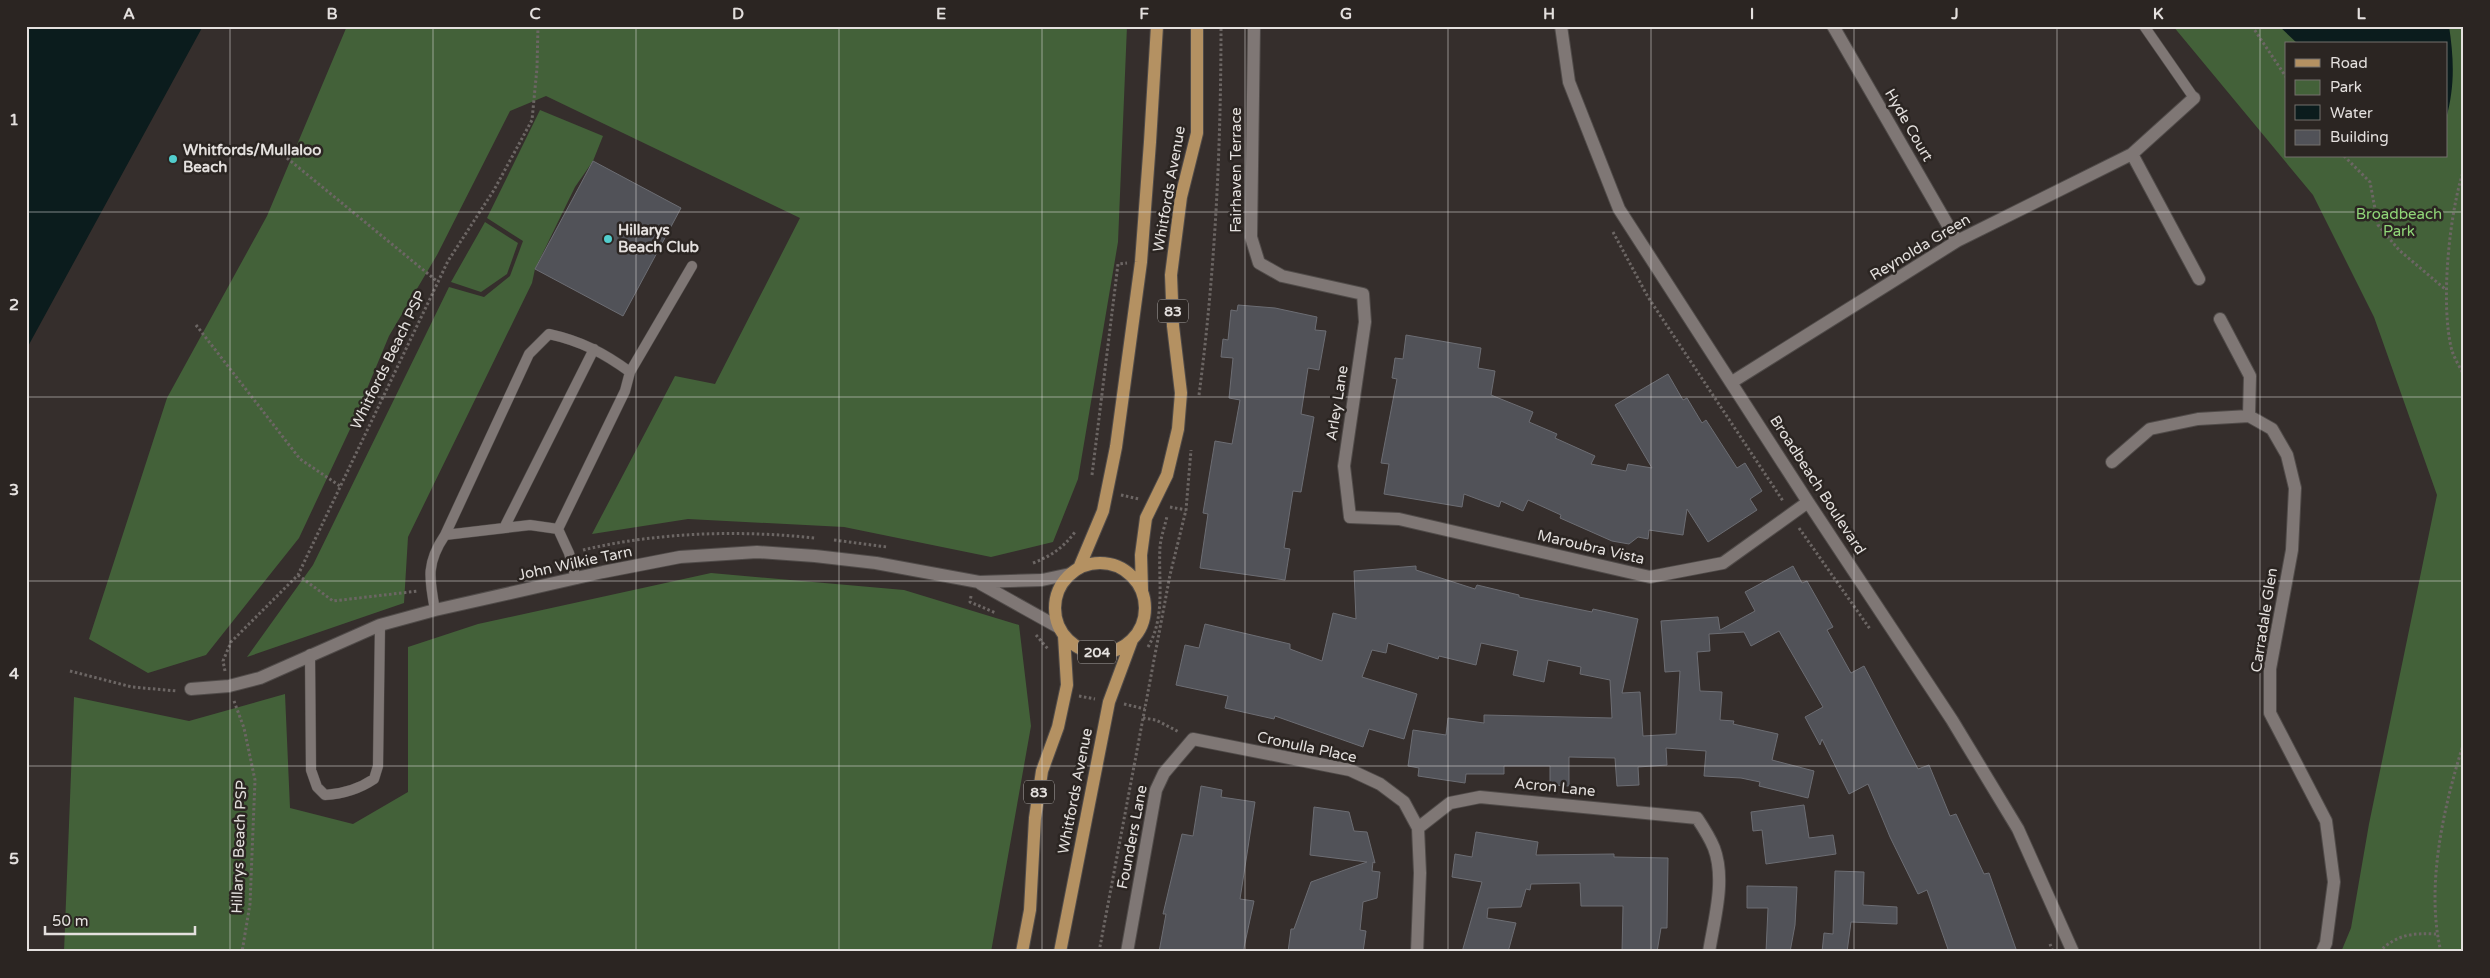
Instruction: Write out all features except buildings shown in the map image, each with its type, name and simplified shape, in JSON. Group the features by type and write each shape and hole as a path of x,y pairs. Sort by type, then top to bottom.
{"main road":[{"name":"Whitfords Avenue","path":"1074,571 1103,511 1110,484 1140,262 1157,26"},
{"name":"Whitfords Avenue","path":"1142,590 1140,555 1146,518 1167,475 1178,429 1181,393 1171,275 1182,197 1197,134 1197,26"},
{"path":"1074,571 1093,563 1108,564 1122,569 1134,578 1142,590"},
{"name":"83","path":"1062,631 1055,613 1055,599 1060,585 1074,571"},
{"name":"83","path":"1132,640 1140,629 1144,617 1145,603 1142,590"},
{"name":"Whitfords Avenue","path":"1022,952 1030,910 1035,818 1042,771 1058,727 1067,684 1062,631"},
{"name":"204","path":"1062,631 1076,646 1090,652 1105,653 1119,649 1132,640"},
{"name":"Whitfords Avenue","path":"1060,952 1109,702 1132,640"}],"street":[{"name":"Fairhaven Terrace","path":"1254,26 1251,237 1259,263 1282,276 1363,294"},
{"name":"Broadbeach Boulevard","path":"1561,26 1569,82 1619,209 1808,502 1952,720 2018,830 2073,952"},
{"name":"Hyde Court","path":"1833,26 1957,241"},
{"name":"Reynolda Green","path":"1732,382 1957,241 2132,154 2194,98"},
{"path":"2132,154 2199,279"},
{"name":"Arley Lane","path":"1350,517 1344,466 1366,322 1363,294"},
{"path":"2112,462 2150,429 2198,419 2249,416 2250,376 2220,319"},
{"name":"Carradale Glen","path":"2249,416 2272,429 2287,455 2295,488 2292,550 2270,668 2270,713 2326,821 2334,882 2326,943 2322,952"},
{"name":"Maroubra Vista","path":"1350,517 1399,518 1650,577 1723,563 1808,502"},
{"name":"John Wilkie Tarn","path":"191,690 229,686 260,678 310,654 380,625 435,610 680,558 757,552 815,556 876,564 979,582 1042,580 1074,571"},
{"name":"John Wilkie Tarn","path":"979,582 1062,631"},
{"name":"Cronulla Place","path":"1193,739 1350,770 1380,784 1404,802 1418,828 1420,873 1417,952"},
{"name":"Founders Lane","path":"1127,952 1156,790 1164,773 1193,739"},
{"name":"Acron Lane","path":"1418,828 1450,803 1480,797 1698,818 1714,849 1717,866 1718,887 1709,952"}],"lane":[{"path":"2144,26 2194,98"},
{"path":"558,529 625,390 630,372 692,266"},
{"path":"435,610 429,568 435,549 445,535 529,354 549,334 575,340 594,349 630,372"},
{"path":"504,528 594,349"},
{"path":"445,535 530,525 558,529"},
{"path":"558,529 569,553 576,579"},
{"path":"310,654 311,770 317,787 326,795 338,795 359,789 374,779 378,766 380,625"}],"path":[{"name":"Whitfords Beach PSP","path":"229,686 223,661 231,642 298,575 448,262 494,190 532,120 537,68 538,26"},
{"path":"2252,26 2285,76"},
{"path":"287,158 438,282"},
{"path":"2346,158 2370,182 2378,225 2399,250 2446,290"},
{"path":"2464,169 2456,191 2446,290 2452,351 2464,375"},
{"path":"1093,482 1092,468 1118,264 1140,262"},
{"path":"196,325 300,459 340,486"},
{"path":"298,575 333,601 431,589"},
{"path":"70,670 132,688 170,692 191,690"},
{"name":"Hillarys Beach PSP","path":"229,686 244,728 255,780 250,904 242,952"},
{"path":"1143,718 1156,720 1193,739"},
{"path":"2441,952 2436,934 2436,878 2450,787 2464,742"},
{"path":"2380,952 2387,944 2411,933 2436,934"}],"green space":[{"path":"347,26 1127,26 1118,242 1078,479 1053,542 991,557 844,527 688,519 592,534 675,376 715,384 800,218 546,96 510,111 437,255 389,336 351,427 299,538 206,655 148,673 89,639 167,398 267,216"},
{"name":"Broadbeach Park","path":"2173,26 2464,26 2464,952 2341,952 2351,928 2369,824 2437,495 2374,317 2313,195"},
{"path":"540,110 603,136 593,161 575,187 535,269 532,283 408,537 404,603 247,657 313,565 449,287 484,297 510,276 523,241 487,218"},
{"path":"485,222 518,243 507,274 481,292 451,282"},
{"path":"711,573 904,590 1019,625 1031,726 991,952 64,952 74,697 189,721 285,694 290,808 353,824 408,792 408,647 478,624"}],"water":[{"path":"26,26 203,26 26,350"},
{"path":"2279,26 2449,26 2453,73 2448,111 2448,42 2296,42"}],"place":[{"name":"Whitfords/Mullaloo Beach","path":"173,159"},
{"name":"Hillarys Beach Club","path":"608,239"}]}
